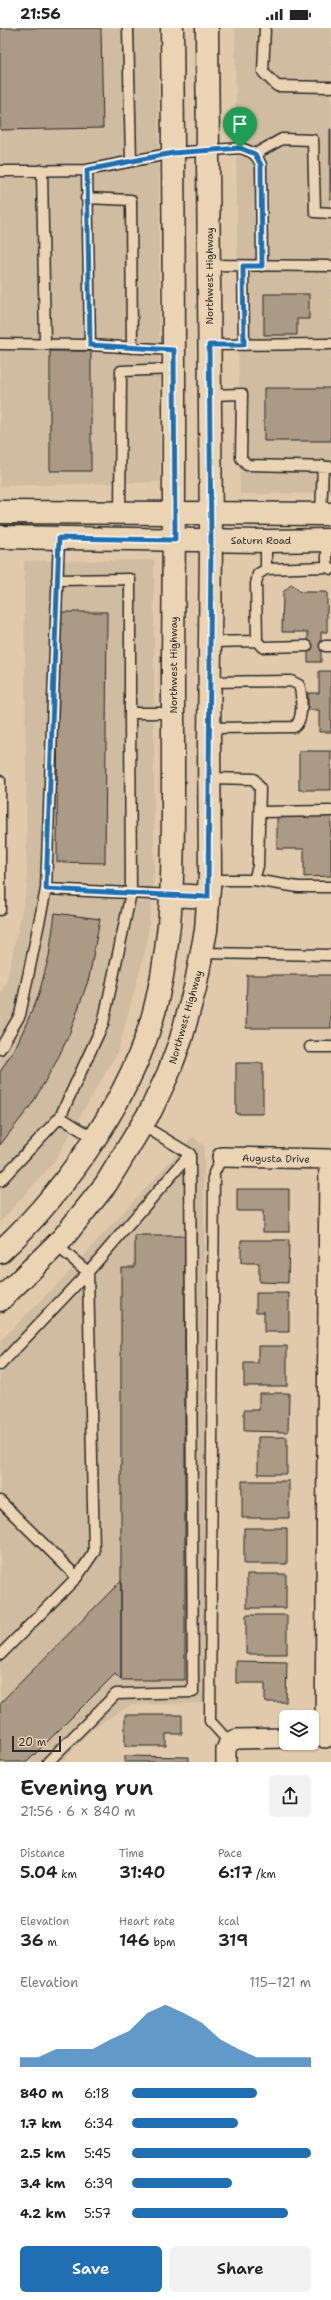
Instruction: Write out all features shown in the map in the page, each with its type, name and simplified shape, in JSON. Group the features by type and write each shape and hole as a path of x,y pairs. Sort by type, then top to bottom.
{"main road":[{"name":"Northwest Highway","path":"0,1252 43,1209 95,1139 115,1106 139,1055 157,1003 167,948 173,895 175,540 172,28"},
{"name":"Northwest Highway","path":"0,1300 56,1245 106,1184 142,1125 168,1074 178,1046 195,988 206,930 209,888 211,540 208,28"},
{"path":"0,512 120,514 326,514"},
{"name":"Saturn Road","path":"0,537 266,541 329,540"},
{"path":"173,895 209,888"}],"street":[{"name":"Augusta Drive","path":"222,1157 330,1159"},
{"path":"323,1738 328,1624 330,1159"},
{"path":"226,1762 226,1750 229,1742 237,1738 279,1738"}],"lane":[{"path":"128,28 131,160"},
{"path":"265,28 263,72 277,86 331,87"},
{"path":"255,154 282,139 313,140 315,212 331,213"},
{"path":"0,171 87,170 131,160 173,153 240,148 255,154 261,165 262,266"},
{"path":"42,170 45,344"},
{"path":"87,170 86,198 90,345"},
{"path":"86,198 131,200 132,348"},
{"path":"209,266 331,266"},
{"path":"243,266 244,345"},
{"path":"0,344 90,345 132,348 174,359"},
{"path":"209,345 331,344"},
{"path":"120,514 121,371 174,359"},
{"path":"210,395 242,394 241,458 247,465 327,467 326,514"},
{"path":"0,1049 20,1015 46,889 59,538"},
{"path":"307,646 262,647 257,641 256,584 258,574 266,569 329,568 329,540"},
{"path":"266,541 266,569"},
{"path":"0,1181 60,1117 103,1024 131,893 130,578 57,580"},
{"path":"210,642 257,641"},
{"path":"209,682 291,681 299,685 301,691 300,720 294,727 209,728"},
{"path":"130,712 173,713"},
{"path":"209,778 254,779 260,788 258,866 254,880"},
{"path":"0,781 0,910"},
{"path":"260,812 331,811"},
{"path":"209,888 254,880 298,887 331,887"},
{"path":"46,889 173,895"},
{"path":"202,953 331,955"},
{"path":"310,1048 331,1047"},
{"path":"60,1117 95,1139"},
{"path":"142,1125 190,1154"},
{"path":"0,1365 88,1272 190,1154"},
{"path":"48,1762 116,1694 193,1692 190,1154"},
{"path":"222,1157 214,1173 210,1721 229,1742"},
{"path":"0,1655 77,1577 94,1552 88,1272 56,1245"},
{"path":"0,1501 77,1577"}],"shaded area":[{"path":"0,28 158,28 160,482 0,486"},
{"path":"235,28 331,28 331,493 240,494"},
{"path":"154,560 154,872 147,944 118,1051 54,1162 0,1222 0,994 7,980 27,887 24,561"},
{"path":"193,1136 204,1146 205,1703 131,1705 93,1728 62,1762 0,1762 0,1341 67,1274"}],"building":[{"path":"0,28 101,28 103,128 0,130"},
{"path":"331,129 331,199 330,199"},
{"path":"264,294 309,294 309,319 297,319 297,335 264,335"},
{"path":"50,351 91,351 91,471 50,471"},
{"path":"264,388 331,388 331,441 264,441"},
{"path":"292,584 300,592 327,592 327,632 321,632 321,662 308,662 308,632 282,632 283,592"},
{"path":"58,612 107,612 105,863 57,862"},
{"path":"319,671 331,671 331,732 319,732 319,710 308,710 308,693 319,693"},
{"path":"299,751 331,751 331,790 299,790"},
{"path":"331,816 331,876 304,877 304,849 277,849 277,817"},
{"path":"55,913 100,919 89,978 69,1035 56,1062 32,1104 0,1145 0,1072 18,1042 38,997 49,956"},
{"path":"247,975 331,975 331,1028 246,1028"},
{"path":"236,1063 263,1063 263,1114 236,1114"},
{"path":"237,1189 289,1189 289,1232 263,1232 263,1211 237,1211"},
{"path":"135,1236 185,1236 185,1680 121,1680 121,1267 135,1267"},
{"path":"241,1240 289,1240 288,1283 259,1282 259,1263 241,1263"},
{"path":"256,1293 289,1293 289,1332 264,1332 264,1312 256,1312"},
{"path":"258,1346 287,1346 287,1386 244,1386 244,1363 258,1363"},
{"path":"259,1393 289,1393 288,1432 244,1431 244,1410 259,1410"},
{"path":"258,1437 287,1437 287,1474 258,1474"},
{"path":"242,1481 289,1481 289,1518 242,1518"},
{"path":"244,1528 287,1528 287,1564 244,1564"},
{"path":"247,1574 286,1574 286,1608 247,1608"},
{"path":"121,1581 121,1680 115,1674 27,1762 0,1762 0,1703"},
{"path":"246,1615 287,1615 287,1654 246,1654"},
{"path":"236,1661 287,1662 286,1702 265,1702 265,1683 236,1683"},
{"path":"125,1715 182,1715 182,1734 166,1734 166,1746 125,1746"},
{"path":"125,1756 189,1757 189,1762 125,1762"}],"route":[{"path":"240,148 255,154 261,165 262,266 243,266 244,345 209,345 211,540 209,743 210,874 208,897 46,889 59,538 175,540 174,350 90,345 86,184 87,170 131,160 173,153 240,148"}]}
